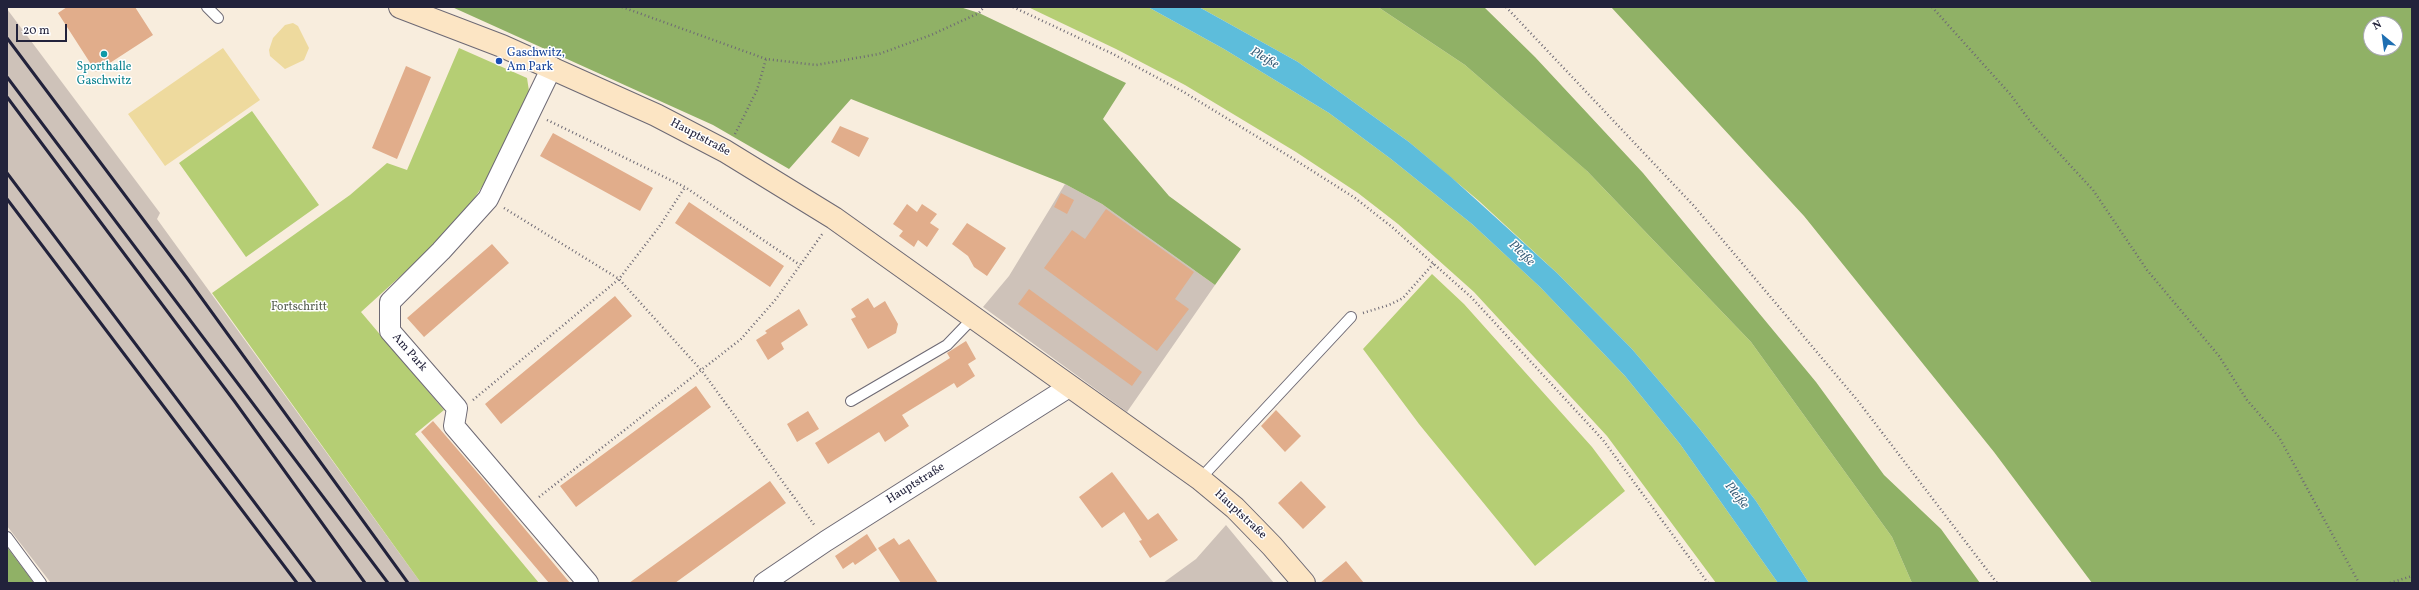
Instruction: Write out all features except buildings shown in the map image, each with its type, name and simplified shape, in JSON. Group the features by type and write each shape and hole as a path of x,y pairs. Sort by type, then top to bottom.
{"main road":[{"name":"Hauptstraße","path":"400,7 552,67 656,115 725,151 834,218 1200,479 1235,508 1272,546 1304,583"}],"street":[{"name":"Am Park","path":"457,408 390,331 390,302 441,252 488,199 552,67"},
{"name":"Hauptstraße","path":"764,583 826,541 1069,387"},
{"path":"457,408 454,426 588,583"}],"lane":[{"path":"207,7 218,18"},
{"path":"1200,479 1351,317"},
{"path":"851,401 947,345 973,318"},
{"path":"7,537 41,583"}],"path":[{"path":"622,7 766,59 816,65 879,54 979,13 984,7"},
{"path":"1013,7 1113,54 1175,87 1279,150 1354,198 1434,263 1471,298 1603,440 1708,583"},
{"path":"1506,7 1694,206 1858,401 1997,583"},
{"path":"1932,7 2010,94 2038,130 2094,190 2147,270 2219,356 2247,400 2279,437 2359,583"},
{"path":"725,151 757,90 766,59"},
{"path":"530,112 685,187 800,265"},
{"path":"457,408 469,404 619,279 659,227 685,187"},
{"path":"488,199 619,279 702,371 767,457 826,541"},
{"path":"524,508 702,371 741,339 776,298 834,218"},
{"path":"1351,317 1389,305 1402,298 1434,263"},
{"path":"2390,583 2412,576"}],"shaded area":[{"path":"7,9 160,213 157,219 421,583 51,583 7,526"},
{"path":"1065,184 1102,204 1215,285 1127,412 983,307 1009,276"},
{"path":"1226,525 1274,583 1163,583 1196,559"}],"green space":[{"path":"452,7 960,7 979,13 1126,83 1103,119 1169,196 1241,249 1215,285 1102,204 1065,184 851,99 789,169 713,125"},
{"path":"1028,7 1148,7 1224,49 1329,113 1391,159 1472,224 1540,287 1625,376 1680,444 1778,583 1716,583 1607,436 1474,292 1398,224 1358,193 1296,152 1185,85 1116,49"},
{"path":"1199,7 1378,7 1465,65 1586,170 1751,342 1892,537 1912,583 1809,583 1756,501 1699,428 1632,349 1557,273 1479,201 1409,142 1298,62"},
{"path":"1378,7 1484,7 1535,57 1643,173 1816,382 1884,475 1941,529 1980,583 1912,583 1892,537 1751,342 1587,171 1465,65"},
{"path":"1611,7 2412,7 2412,583 2092,583 1994,452 1804,216"},
{"name":"Fortschritt","path":"459,48 527,78 529,91 486,181 467,209 438,242 361,312 444,410 415,434 539,583 421,583 212,293 350,195 387,163 407,170"},
{"path":"252,111 319,205 246,257 179,163"},
{"path":"1432,274 1464,304 1592,447 1625,491 1535,566 1419,424 1363,349"},
{"path":"7,547 34,583 7,583"}],"sand":[{"path":"293,23 298,26 309,48 304,60 285,69 270,56 269,50 273,38 285,25"},
{"path":"223,48 260,100 165,166 128,114"}],"water":[{"name":"Pleiße","path":"1148,7 1199,7 1298,62 1409,142 1451,177 1557,273 1632,349 1699,428 1756,501 1809,583 1778,583 1680,444 1625,376 1540,287 1472,224 1391,159 1329,113 1224,49"}],"railway":[{"path":"7,38 187,278 408,583"},
{"path":"7,77 388,583"},
{"path":"7,97 235,402 365,583"},
{"path":"7,173 315,583"},
{"path":"7,199 297,583"}],"place":[{"name":"Sporthalle Gaschwitz","path":"104,54"},
{"name":"Gaschwitz, Am Park","path":"499,61"}]}
